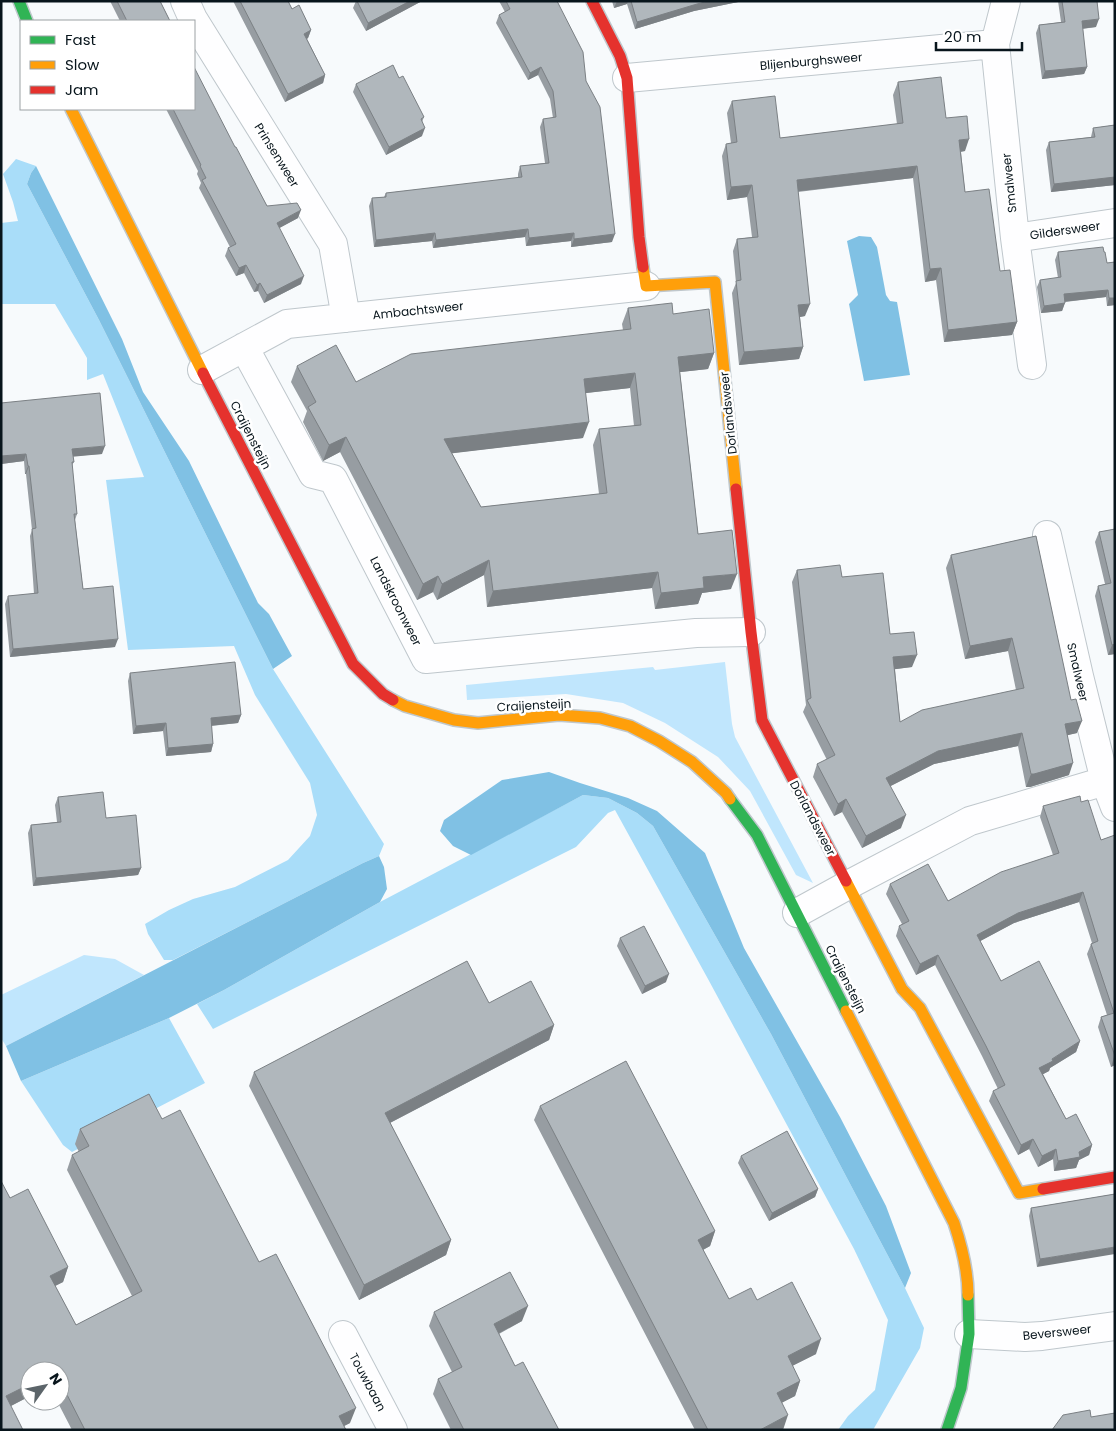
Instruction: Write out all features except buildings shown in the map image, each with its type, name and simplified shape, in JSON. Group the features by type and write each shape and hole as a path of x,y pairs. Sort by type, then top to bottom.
{"street":[{"path":"19,1 28,20"},
{"name":"Prinsenweer","path":"185,1 193,20"},
{"path":"592,1 620,56 627,78 639,237 646,286"},
{"name":"Smalweer","path":"1006,1 995,44 1015,238 1032,365"},
{"name":"Prinsenweer","path":"195,23 333,244 346,318"},
{"name":"Blijenburghsweer","path":"627,78 995,44"},
{"name":"Craijensteijn","path":"72,110 353,664 383,694 405,706 454,720 478,723 559,715 600,718 630,726 652,737 692,762 726,793 757,835 954,1223 963,1251 968,1284 970,1334 961,1388 947,1430"},
{"name":"Gildersweer","path":"1015,238 1115,223"},
{"name":"Dorlandsweer","path":"646,286 715,282 751,632 762,720 902,989 920,1008 1019,1193 1115,1177"},
{"name":"Ambachtsweer","path":"202,370 287,324 646,286"},
{"name":"Landskroonweer","path":"244,347 313,474 333,480 426,659 696,633 751,632"},
{"name":"Smalweer","path":"1047,535 1105,782 1115,807"},
{"path":"797,913 970,822 1105,782"},
{"name":"Beversweer","path":"970,1334 1025,1337 1115,1326"},
{"name":"Touwbaan","path":"343,1335 393,1430"}],"shaded area":[{"path":"16,159 36,166 27,184 99,320 273,669 384,844 379,856 173,960 164,960 148,934 145,924 193,899 235,887 288,860 310,836 317,815 310,783 255,695 234,646 128,650 106,480 144,477 103,374 87,380 87,358 55,304 1,304 1,223 18,221 3,174"},
{"path":"36,166 122,339 143,392 189,461 258,603 269,614 292,656 273,669 99,320 27,184"},
{"path":"859,236 871,237 877,247 886,295 890,301 897,302 910,375 864,381 849,304 858,295 847,241"},
{"path":"725,662 735,737 813,883 796,875 750,791 718,757 665,723 623,703 566,694 467,700 466,685 653,667 655,670"},
{"path":"549,772 628,798 657,811 705,853 744,948 840,1117 886,1206 911,1273 905,1288 771,1034 653,826 637,813 608,798 583,795 471,855 453,846 440,831 444,820 502,780"},
{"path":"583,795 608,798 637,813 653,826 771,1034 905,1288 924,1328 920,1348 873,1430 838,1430 848,1416 875,1390 888,1320 854,1249 615,810 608,813 576,847 213,1029 197,1004 380,902"},
{"path":"379,856 384,867 387,889 380,902 224,990 169,1018 21,1081 6,1046"},
{"path":"84,955 115,959 144,975 6,1046 1,1038 1,995"},
{"path":"169,1018 205,1083 72,1152 63,1145 21,1081"}],"traffic: fast":[{"path":"19,1 27,20"},
{"path":"730,799 757,835 846,1011"},
{"path":"947,1430 961,1388 969,1334 968,1295"}],"traffic: slow":[{"path":"72,110 203,373"},
{"path":"643,267 646,286 715,282 736,489"},
{"path":"393,700 405,706 454,720 478,723 559,715 600,718 630,726 659,741 692,762 726,793 730,799"},
{"path":"846,881 902,989 920,1008 1019,1193 1043,1189"},
{"path":"846,1011 954,1223 964,1259 968,1295"}],"traffic: jam":[{"path":"592,1 620,56 627,78 643,267"},
{"path":"203,373 353,664 383,694 393,700"},
{"path":"736,489 762,720 846,881"},
{"path":"1043,1189 1115,1177"}]}
